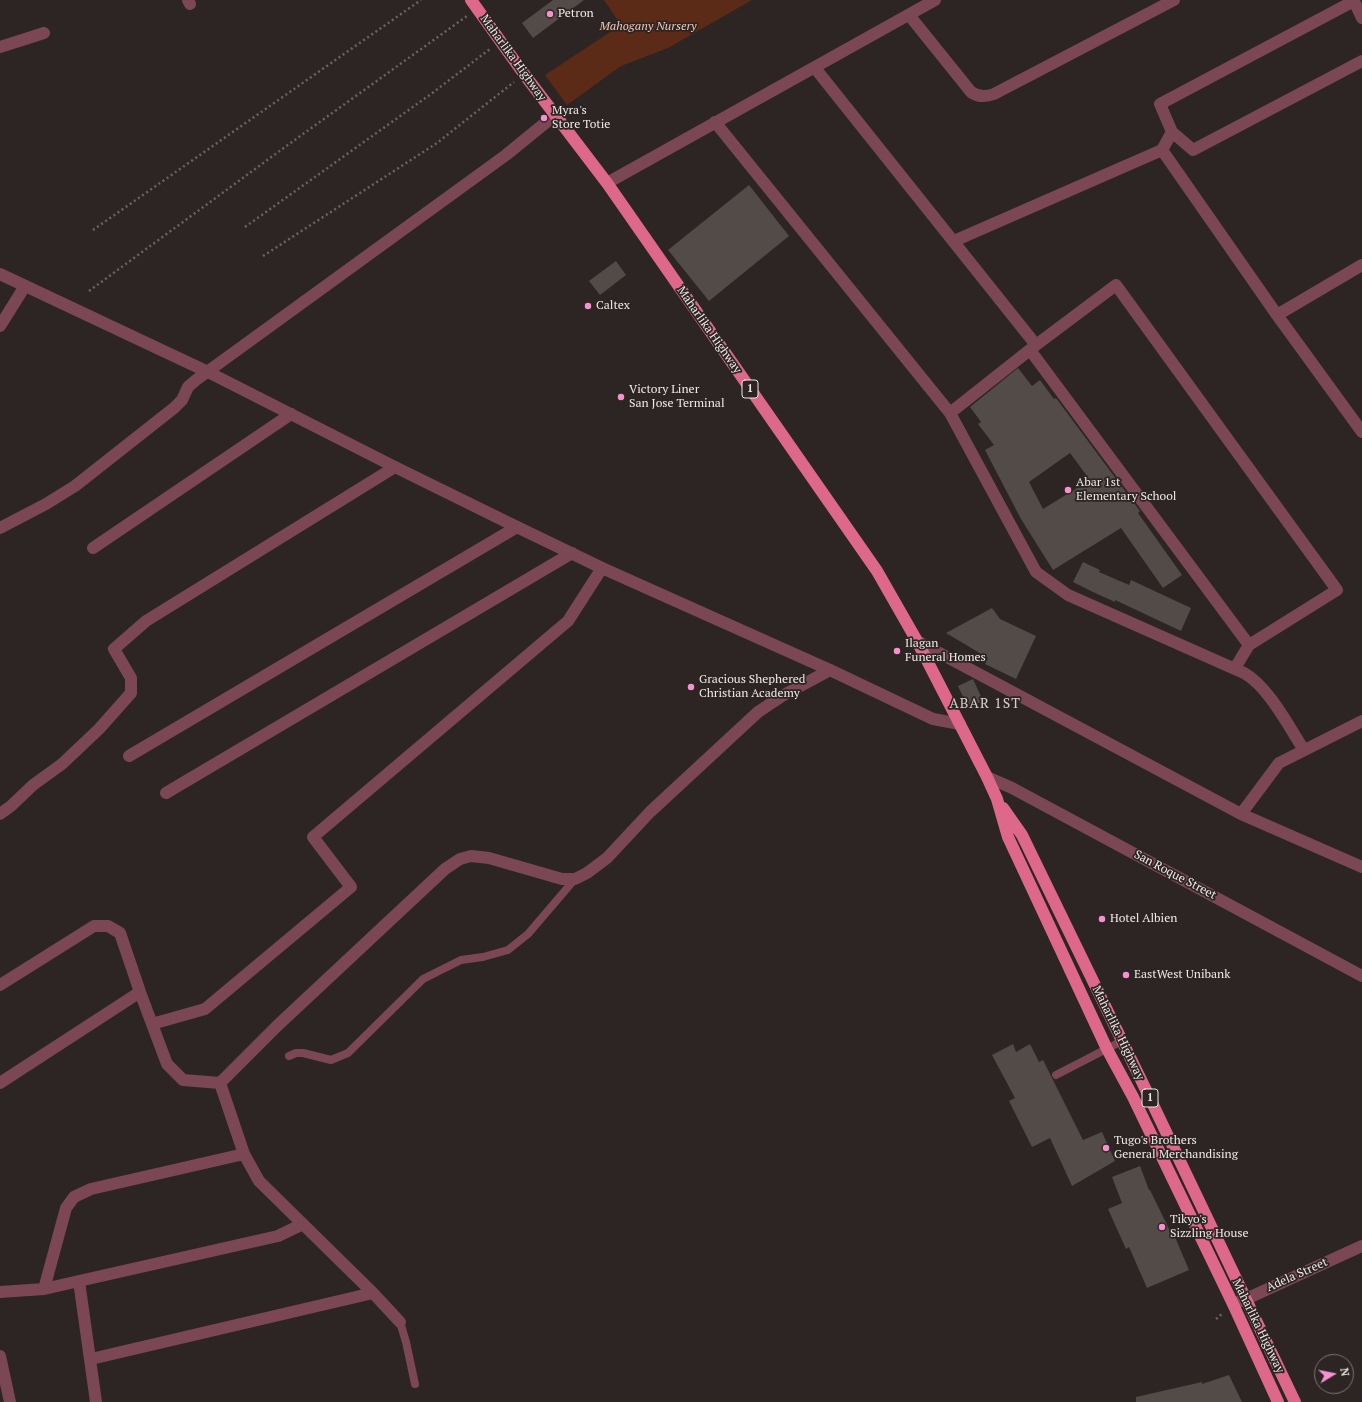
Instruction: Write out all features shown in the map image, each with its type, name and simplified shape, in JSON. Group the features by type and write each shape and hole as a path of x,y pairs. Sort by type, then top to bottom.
{"highway":[{"name":"Maharlika Highway","path":"474,4 524,74 607,184 877,571 917,641 987,777 997,799 1008,838 1107,1049 1133,1097 1233,1304 1276,1400"},
{"name":"Maharlika Highway","path":"997,799 1022,835 1295,1402"},
{"path":"1133,1097 1146,1090"},
{"path":"1276,1400 1289,1389"}],"street":[{"path":"607,184 715,122 909,16 935,0"},
{"path":"909,16 971,92 978,95 988,96 1174,0"},
{"path":"1362,18 1354,1 1160,104 1172,132 1193,150 1362,61"},
{"path":"0,47 44,33"},
{"path":"815,68 954,242 1033,347 1249,645"},
{"path":"0,528 46,504 75,486 174,408 182,400 188,386 506,155 555,115"},
{"path":"715,122 950,413 1036,572 1068,595 1235,668 1252,677 1258,682 1304,750"},
{"path":"954,242 1162,150 1172,132"},
{"path":"1162,150 1277,315 1362,432"},
{"path":"1277,315 1362,266"},
{"path":"0,274 208,372 395,467 602,568 830,670 933,719 960,724"},
{"path":"950,413 1033,347 1116,285 1336,590 1249,645 1235,668"},
{"path":"0,326 25,286"},
{"path":"93,548 291,414"},
{"path":"0,814 11,806 33,785 62,764 99,729 131,693 131,678 114,649 122,641 146,621 395,467"},
{"path":"129,756 516,527"},
{"path":"166,793 572,553"},
{"path":"152,1024 205,1009 351,887 313,838 568,621 602,568"},
{"path":"917,641 1241,814 1362,866"},
{"path":"220,1084 277,1026 445,869 460,859 471,856 489,858 562,879 575,879 588,873 607,858 650,812 758,712 782,696 830,670"},
{"path":"1241,814 1279,763 1362,721"},
{"name":"San Roque Street","path":"987,777 1012,788 1362,976"},
{"path":"0,984 94,926 108,926 120,933 167,1064 183,1080 220,1084"},
{"path":"0,1083 140,992"},
{"path":"220,1084 244,1154 259,1181 373,1293 400,1322"},
{"path":"44,1289 66,1208 74,1197 91,1189 244,1154"},
{"path":"0,1292 44,1289 278,1236 303,1224"},
{"name":"Adela Street","path":"1233,1304 1246,1300 1361,1249"},
{"path":"79,1281 96,1402"},
{"path":"90,1359 373,1293"},
{"path":"0,1356 10,1402"}],"lane":[{"path":"289,1056 296,1053 303,1053 331,1060 348,1054 423,979 461,960 482,957 508,950 528,934 575,879"},
{"path":"1056,1075 1122,1041"},
{"path":"400,1322 415,1384"}],"path":[{"path":"93,230 421,0"},
{"path":"89,291 371,85 474,4"},
{"path":"245,227 431,94 500,41"},
{"path":"263,256 437,143 524,74"}],"green space":[{"name":"Mahogany Nursery","path":"604,0 752,0 668,48 621,66 567,105 545,75 621,25"}],"building":[{"name":"Petron","path":"553,0 584,0 533,38 522,23"},
{"path":"749,185 789,236 709,301 668,250"},
{"path":"616,261 626,275 600,295 589,281"},
{"path":"1018,368 1032,386 1040,380 1054,399 1056,398 1140,511 1138,513 1182,575 1163,588 1121,528 1053,570 1021,519 985,450 994,445 978,424 981,422 970,407","holes":["1070,453 1090,480 1043,509 1029,482"]},
{"path":"1083,562 1100,570 1099,572 1129,585 1131,580 1191,608 1181,631 1073,582"},
{"path":"992,608 1000,619 1036,636 1016,679 985,664 988,658 946,633"},
{"path":"973,679 983,701 968,708 958,686"},
{"path":"1013,1044 1016,1052 1030,1044 1039,1062 1043,1060 1083,1140 1102,1132 1115,1161 1072,1186 1050,1138 1032,1147 1009,1101 1015,1098 992,1055"},
{"path":"1140,1166 1149,1190 1170,1231 1172,1230 1189,1270 1147,1288 1129,1247 1126,1249 1108,1209 1122,1203 1112,1177"},
{"path":"1229,1375 1242,1402 1136,1402 1136,1397 1202,1382 1202,1384"}],"place":[{"name":"Petron","path":"550,14"},
{"name":"Myra's Store Totie","path":"544,118"},
{"name":"Caltex","path":"588,306"},
{"name":"Victory Liner San Jose Terminal","path":"621,397"},
{"name":"Abar 1st Elementary School","path":"1068,490"},
{"name":"Ilagan Funeral Homes","path":"897,651"},
{"name":"Gracious Shephered Christian Academy","path":"691,687"},
{"name":"Hotel Albien","path":"1102,919"},
{"name":"EastWest Unibank","path":"1126,975"},
{"name":"Tugo's Brothers General Merchandising","path":"1106,1148"},
{"name":"Tikyo's Sizzling House","path":"1162,1227"}],"district":[{"name":"ABAR 1ST","path":"985,704"}]}
